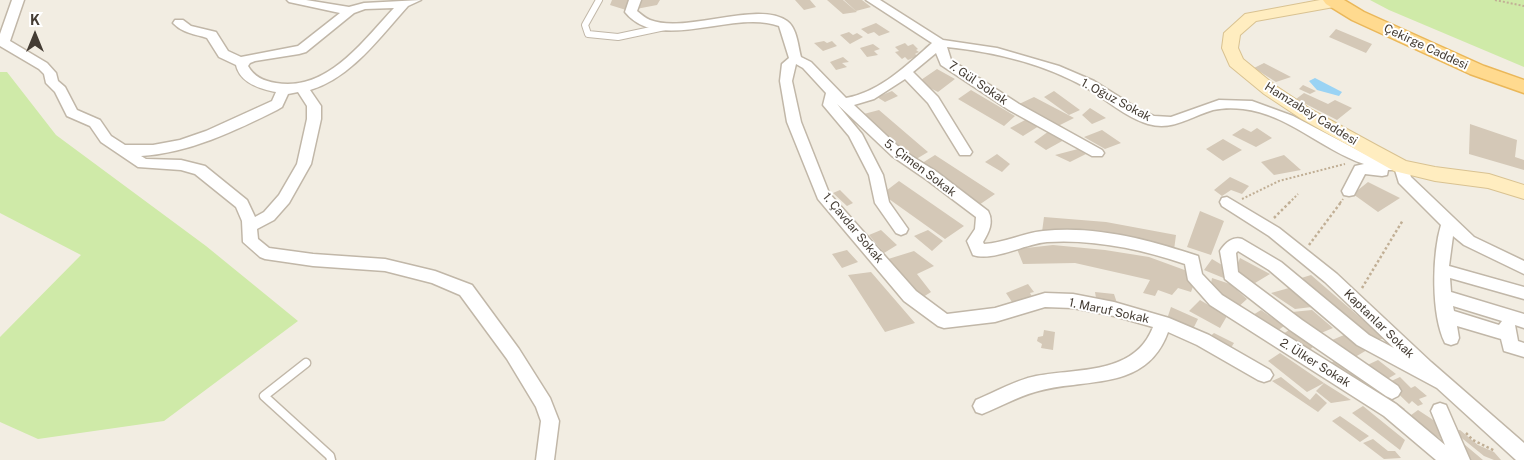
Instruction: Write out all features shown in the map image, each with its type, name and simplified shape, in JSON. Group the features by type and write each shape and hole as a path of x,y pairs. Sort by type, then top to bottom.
{"main road":[{"name":"Çekirge Caddesi","path":"1345,3 1443,48 1524,79"},
{"name":"Çekirge Caddesi","path":"1345,3 1358,16 1477,70 1524,87"},
{"name":"Hamzabey Caddesi","path":"1345,3 1252,17 1232,33 1230,48 1236,62 1270,90 1306,114 1401,166 1434,174 1489,181 1524,192"}],"street":[{"path":"29,0 12,9 3,43 43,66 50,73 52,83 60,90 72,113 95,123 106,140 120,150 143,164 181,165 200,170 242,204 250,226 250,242 265,253 313,260 385,265 435,277 466,290 513,354 544,404 550,421 545,460"},
{"path":"293,0 312,5 350,10"},
{"path":"635,0 631,12 635,18 653,23 676,24 738,12 762,11 776,16 785,24 795,59"},
{"path":"843,103 852,102 873,93 906,72 940,43 872,0"},
{"path":"243,63 245,60 253,57 294,53 302,49 350,10 364,6 410,2"},
{"path":"243,63 242,66 250,80 283,90 302,89 322,82 348,64 410,2"},
{"path":"179,23 187,29 212,35 223,54 243,63"},
{"name":"7. Gül Sokak","path":"940,43 945,62 1014,107 1097,153"},
{"name":"1. Oğuz Sokak","path":"940,43 974,46 1055,70 1088,83 1144,117 1159,122 1174,122 1208,107 1226,104 1257,107 1273,112 1356,156 1375,163 1401,166"},
{"name":"5. Çimen Sokak","path":"795,59 807,65 896,154 932,176 983,215 984,225 975,241 978,250 999,249 1026,239 1058,236 1112,240 1166,250 1194,260"},
{"name":"1. Çavdar Sokak","path":"795,59 788,64 786,81 794,122 823,195 910,296 944,321"},
{"path":"906,72 933,100 965,152"},
{"path":"250,226 269,216 284,200 304,164 314,119 314,106 309,96 302,89"},
{"path":"120,150 139,152 164,149 204,138 277,104 283,90"},
{"path":"833,93 830,105 855,134 876,175 882,202 901,229"},
{"path":"1349,191 1360,170 1368,168 1383,172 1397,172 1401,166"},
{"path":"1401,166 1404,178 1449,224 1469,241 1524,268"},
{"name":"Kaptanlar Sokak","path":"1229,203 1266,227 1302,254 1524,455"},
{"path":"1449,224 1442,240 1443,296 1451,338"},
{"path":"1392,391 1296,325 1231,275 1228,251 1237,244 1275,266 1363,340 1443,383"},
{"name":"2. Ülker Sokak","path":"1194,260 1194,276 1216,300 1390,410 1450,460"},
{"path":"1443,270 1524,293"},
{"path":"1443,296 1524,321"},
{"name":"1. Maruf Sokak","path":"944,321 995,315 1044,300 1073,301 1114,309 1163,322 1203,340 1264,375"},
{"path":"1505,315 1510,346 1524,350"},
{"path":"1447,316 1508,334"},
{"path":"982,406 1035,384 1116,372 1137,360 1156,342 1163,322"},
{"path":"1440,411 1461,460"}],"lane":[{"path":"598,0 586,25 588,34 607,38 632,36 676,24"},
{"path":"306,363 264,396 330,456 331,460"}],"path":[{"path":"1496,0 1524,6"},
{"path":"1229,203 1302,172 1351,163 1356,156"},
{"path":"1302,254 1349,191"},
{"path":"1266,227 1298,194"},
{"path":"1355,300 1403,220"},
{"path":"1460,428 1474,440 1498,452"}],"green space":[{"path":"1370,0 1524,0 1524,67 1389,10"},
{"path":"0,72 7,72 56,135 206,246 298,321 164,421 38,439 0,422 0,337 81,255 0,213"}],"water":[{"path":"1315,78 1342,92 1339,96 1317,90 1309,81"}],"building":[{"path":"612,0 632,1 626,10 610,5"},
{"path":"639,0 660,0 657,5 636,9"},
{"path":"795,0 810,0 816,7 804,10"},
{"path":"827,0 843,0 857,12 843,14"},
{"path":"844,0 862,0 871,7 856,11"},
{"path":"876,23 890,32 879,36 874,32 868,34 861,29"},
{"path":"1336,29 1372,44 1366,53 1329,37"},
{"path":"849,32 853,35 857,33 863,37 850,44 840,35"},
{"path":"824,41 827,43 832,41 837,46 823,51 814,43"},
{"path":"905,43 908,46 913,44 918,49 916,50 919,52 915,54 918,56 908,60 905,57 902,59 895,52 899,51 895,47"},
{"path":"873,44 880,49 874,51 878,55 867,57 860,48"},
{"path":"843,57 849,62 842,63 847,67 836,70 830,62"},
{"path":"1264,63 1291,77 1276,82 1254,68"},
{"path":"937,69 955,79 938,92 918,82"},
{"path":"1303,85 1316,91 1310,94 1299,89"},
{"path":"971,90 1015,116 1004,126 958,99"},
{"path":"892,91 898,96 885,102 877,97"},
{"path":"1054,91 1080,110 1069,115 1044,97"},
{"path":"1304,93 1328,104 1335,100 1352,108 1337,120 1296,99"},
{"path":"1034,97 1074,118 1056,127 1017,105"},
{"path":"1090,108 1106,118 1092,124 1082,115"},
{"path":"879,110 928,152 913,161 860,115"},
{"path":"1027,119 1039,126 1023,136 1010,128"},
{"path":"1470,124 1517,140 1515,157 1524,160 1524,170 1469,154"},
{"path":"1243,128 1251,132 1257,128 1272,138 1256,147 1232,135"},
{"path":"1102,130 1121,143 1105,149 1084,137"},
{"path":"1049,131 1064,140 1046,150 1034,142"},
{"path":"1223,139 1242,150 1223,161 1206,149"},
{"path":"1078,149 1086,154 1070,162 1055,155"},
{"path":"997,154 1010,164 1002,172 985,162"},
{"path":"935,155 995,194 976,207 919,165"},
{"path":"1284,155 1301,170 1274,175 1261,162"},
{"path":"1230,177 1249,186 1242,194 1231,190 1222,196 1214,190"},
{"path":"899,181 964,226 945,239 882,194"},
{"path":"1368,182 1400,198 1378,212 1353,194"},
{"path":"840,190 853,203 847,206 833,193"},
{"path":"1200,211 1224,221 1211,255 1187,247"},
{"path":"1044,217 1106,222 1176,235 1174,250 1042,232"},
{"path":"881,230 897,245 884,253 869,235"},
{"path":"928,230 943,241 932,251 914,236"},
{"path":"1053,245 1149,257 1190,272 1195,281 1191,292 1178,288 1172,295 1158,290 1155,296 1143,293 1150,280 1075,263 1023,264 1017,249"},
{"path":"847,250 858,262 842,268 832,254"},
{"path":"914,251 934,266 917,274 931,292 920,299 885,260"},
{"path":"1240,258 1270,274 1255,283 1234,273"},
{"path":"1212,259 1227,268 1226,279 1204,270"},
{"path":"871,272 915,323 885,332 848,275"},
{"path":"1311,275 1385,339 1365,339 1295,280"},
{"path":"1212,278 1230,284 1247,299 1236,309 1210,289"},
{"path":"1028,284 1034,292 1030,293 1034,300 1014,305 1006,293"},
{"path":"1289,288 1312,307 1295,309 1271,293"},
{"path":"1095,292 1114,294 1118,306 1097,304"},
{"path":"1272,298 1292,312 1312,310 1333,328 1314,336"},
{"path":"1200,300 1227,316 1220,328 1189,311"},
{"path":"1171,307 1198,319 1193,329 1167,319"},
{"path":"1261,310 1284,326 1273,334 1248,318"},
{"path":"1044,330 1055,332 1053,350 1041,348 1042,344 1037,341 1038,337 1043,336"},
{"path":"1289,330 1314,346 1304,355 1277,338"},
{"path":"1214,333 1234,343 1229,351 1206,340"},
{"path":"1344,335 1367,350 1350,360 1325,343"},
{"path":"1280,353 1324,383 1307,392 1268,361"},
{"path":"1335,360 1360,377 1349,383 1325,368"},
{"path":"1378,360 1396,374 1382,382 1361,368"},
{"path":"1281,377 1310,400 1316,393 1327,403 1318,412 1272,381"},
{"path":"1400,377 1411,388 1415,386 1427,396 1419,399 1423,404 1418,406 1412,401 1409,404 1387,383"},
{"path":"1324,383 1351,400 1331,403 1316,391"},
{"path":"1377,388 1405,409 1396,414 1365,393"},
{"path":"1363,406 1405,440 1400,450 1352,413"},
{"path":"1418,410 1447,429 1441,439 1407,418"},
{"path":"1340,416 1369,436 1360,442 1332,421"},
{"path":"1460,430 1478,445 1494,452 1501,460 1494,460 1484,456 1453,431"},
{"path":"1373,439 1388,451 1395,451 1401,458 1384,459 1363,443"},
{"path":"1458,439 1483,460 1465,460"}]}
